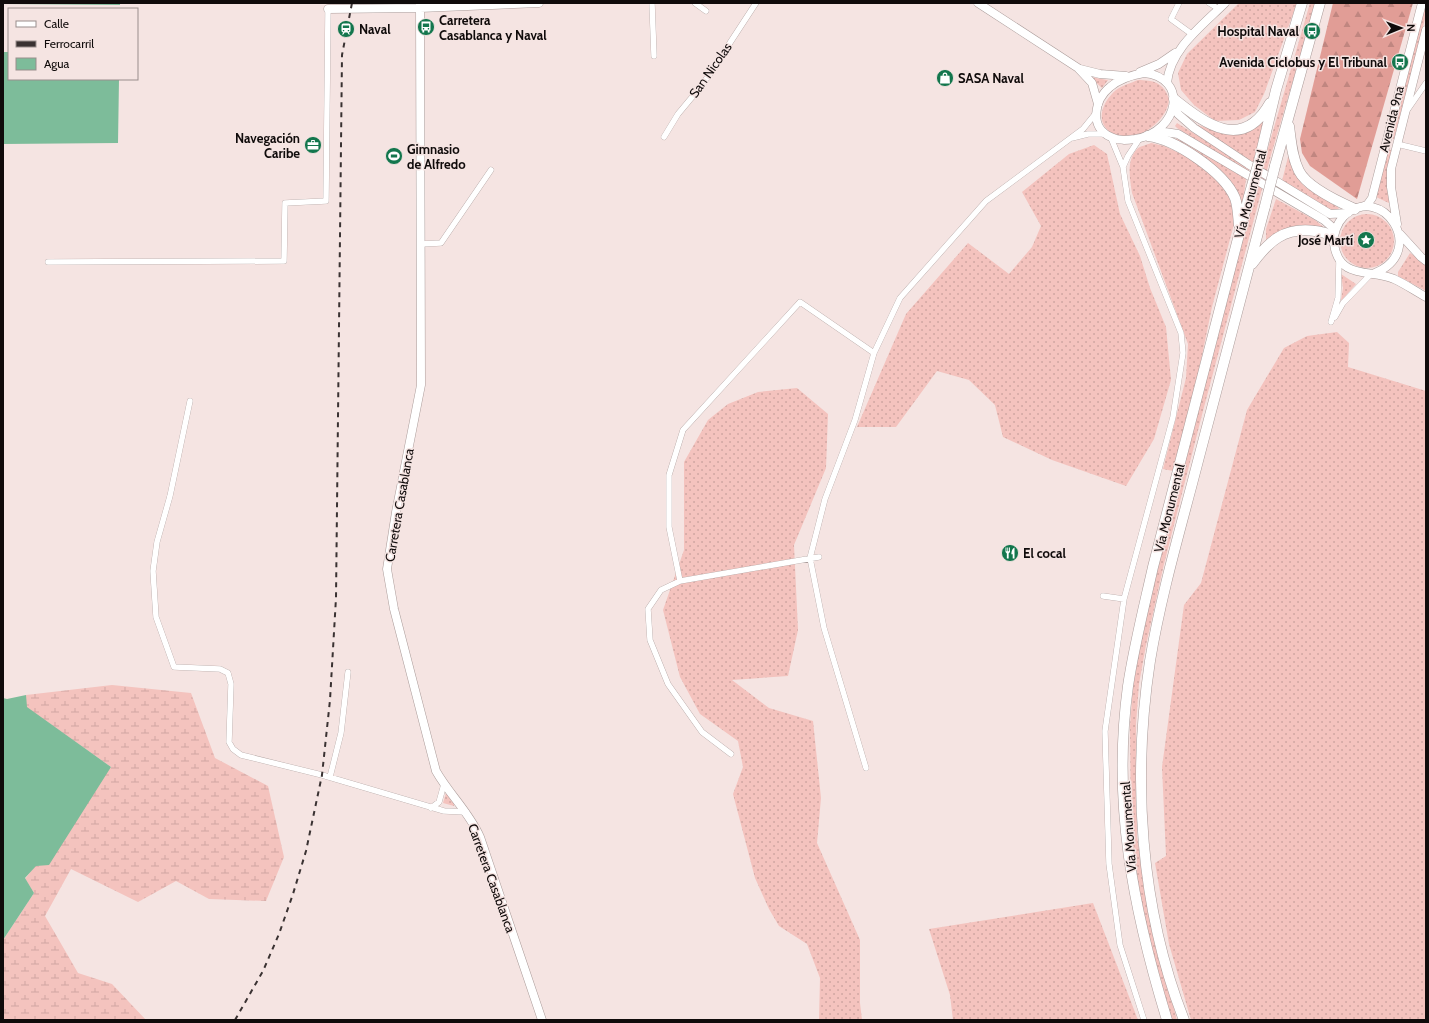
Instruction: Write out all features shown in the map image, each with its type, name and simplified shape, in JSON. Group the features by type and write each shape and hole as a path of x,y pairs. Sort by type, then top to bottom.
{"highway":[{"name":"Vía Monumental","path":"1167,1020 1139,921 1127,848 1124,770 1128,694 1139,627 1153,567 1259,161 1276,90 1302,3"},
{"name":"Vía Monumental","path":"1184,1020 1172,990 1164,961 1147,869 1143,821 1142,773 1150,660 1170,571 1247,271 1320,3"},
{"path":"1174,102 1206,123 1219,128 1232,130 1242,128 1258,120 1265,111 1276,90"},
{"path":"1288,120 1291,144 1299,172 1307,181 1331,197 1355,210"},
{"path":"1144,137 1162,138 1192,155 1223,180 1234,197 1238,208 1240,233"},
{"path":"1247,271 1267,244 1286,233 1298,230 1325,233 1334,236"}],"main road":[{"path":"328,9 356,6 418,7 540,3"},
{"path":"978,3 1078,68 1092,83 1098,104"},
{"name":"Avenida 9na","path":"1355,210 1367,205 1372,198 1422,3"},
{"path":"1174,102 1168,120 1158,131 1144,137 1124,140 1108,136 1097,124 1096,113 1098,104 1110,87 1159,64 1179,50 1222,6"},
{"name":"Carretera Casablanca","path":"418,7 421,385 396,512 387,569 394,609 436,771 444,784 466,812 480,837 542,1020"},
{"name":"Avenida 9na","path":"1397,225 1391,187 1391,169 1426,30"},
{"path":"1166,83 1169,67 1179,50"},
{"path":"1078,68 1100,74 1133,76 1152,74 1166,83 1178,114 1194,128 1248,164 1330,214 1371,207 1382,210 1390,216 1397,225 1401,245 1395,259 1385,270 1373,274"},
{"path":"1158,131 1178,134 1324,220 1332,227 1335,250 1339,259 1353,271 1394,279 1426,297"},
{"path":"1386,141 1397,144"},
{"path":"1334,236 1338,225 1355,210"},
{"path":"1400,234 1421,257 1426,260"}],"street":[{"path":"407,3 418,7"},
{"path":"652,3 654,56"},
{"path":"695,3 706,11"},
{"name":"San Nicolas","path":"664,137 678,114 703,84 756,3"},
{"path":"1179,3 1171,19 1193,35"},
{"path":"1209,3 1222,6"},
{"path":"48,262 284,261 285,203 326,201 328,9"},
{"path":"1404,114 1426,84"},
{"path":"866,768 824,628 810,558 825,499 855,420 874,353 900,298 986,201 1066,140 1083,129 1096,113"},
{"path":"1066,140 1088,134 1108,136 1123,167 1128,201 1181,333 1183,353 1173,417 1124,599 1105,731 1109,864 1120,945 1144,1020"},
{"path":"1123,167 1128,156 1144,137"},
{"path":"1397,144 1426,151"},
{"path":"421,244 442,243 491,170"},
{"path":"1339,259 1338,298 1331,322 1343,303 1373,274"},
{"path":"680,581 669,527 669,475 683,430 800,302 874,353"},
{"path":"190,401 170,496 157,542 153,571 156,617 165,647 174,668 220,669 228,673 231,684 229,742 233,749 241,755 330,778 431,808 444,811 466,812"},
{"path":"731,754 702,732 668,684 650,640 648,609 661,590 680,581 819,557"},
{"path":"1103,596 1124,599"},
{"path":"330,778 341,733 348,672"},
{"path":"431,808 438,802 444,784"}],"green space":[{"path":"1239,3 1297,3 1264,94 1255,112 1239,120 1215,121 1194,105 1181,90 1178,73 1187,54"},
{"path":"1310,3 1316,3 1271,155 1203,411 1164,564 1139,684 1136,724 1137,836 1152,928 1177,1020 1171,1020 1146,930 1131,838 1130,726 1133,686 1158,566 1197,413 1255,193"},
{"path":"1333,3 1413,3 1357,199 1310,166 1302,153 1300,139"},
{"path":"1425,3 1426,15 1394,139 1389,138"},
{"path":"1090,77 1108,80 1102,88"},
{"path":"1138,80 1154,82 1161,86 1169,99 1167,108 1162,117 1147,130 1138,135 1128,137 1119,136 1110,132 1105,127 1102,122 1102,110 1108,99 1116,90 1124,85"},
{"path":"1263,119 1265,126 1253,162 1194,124 1218,131"},
{"path":"1177,123 1250,168 1248,172 1177,128 1175,126"},
{"path":"1169,138 1182,140 1246,179 1242,209 1239,196 1233,184 1225,174 1204,158"},
{"path":"1151,143 1164,146 1192,159 1218,178 1234,205 1234,224 1212,307 1199,370 1173,471 1163,469 1186,378 1188,344 1132,193 1130,182 1131,159 1137,149"},
{"path":"1094,145 1107,154 1120,214 1140,256 1150,288 1166,327 1171,380 1154,439 1126,486 1052,460 1003,437 995,405 969,380 937,371 896,427 857,427 906,314 968,243 1009,274 1032,247 1041,226 1022,192 1069,154"},
{"path":"1388,149 1393,151 1391,204 1376,197"},
{"path":"1289,153 1294,173 1304,186 1339,208 1337,210 1331,210 1282,181"},
{"path":"1276,199 1315,220 1327,230 1281,231 1266,240 1266,229"},
{"path":"1367,214 1377,216 1386,222 1392,231 1394,241 1392,251 1386,260 1377,266 1367,268 1357,266 1348,260 1342,251 1340,241 1342,231 1348,222 1357,216"},
{"path":"1410,253 1426,263 1426,291 1398,276 1398,272"},
{"path":"1341,274 1356,284 1342,300 1343,288"},
{"path":"1337,332 1349,343 1348,367 1426,391 1426,1020 1191,1020 1169,944 1155,863 1166,856 1162,767 1184,605 1201,583 1247,410 1284,348 1307,336"},
{"path":"797,388 828,414 826,468 794,545 798,630 788,676 732,680 769,708 813,721 821,798 817,843 860,940 860,1003 862,1020 819,1020 820,978 807,944 779,926 769,909 755,878 733,794 743,767 738,741 700,714 680,677 663,610 684,550 684,462 708,420 728,404 758,392"},
{"path":"112,685 191,693 215,758 268,786 284,857 266,901 209,899 176,881 138,902 71,869 45,916 78,973 112,984 146,1020 3,1020 3,940 34,893 25,879 111,767 26,707 26,695"},
{"path":"446,793 454,803 454,806 443,803"},
{"path":"1093,903 1138,1020 953,1020 950,995 929,929"}],"water":[{"path":"120,3 120,5 3,4"},
{"path":"3,52 8,52 8,80 119,80 118,143 3,144"},
{"path":"26,695 27,707 111,767 49,865 36,866 25,878 34,893 3,940 3,698 7,699"}],"railway":[{"path":"235,1020 263,971 279,934 306,851 322,775 330,700 336,598 342,55 352,3"}],"place":[{"name":"Carretera Casablanca y Naval","path":"426,27"},
{"name":"Naval","path":"346,29"},
{"name":"Hospital Naval","path":"1312,31"},
{"name":"Avenida Ciclobus y El Tribunal","path":"1400,62"},
{"name":"SASA Naval","path":"945,78"},
{"name":"Navegación Caribe","path":"313,145"},
{"name":"Gimnasio de Alfredo","path":"394,156"},
{"name":"José Martí","path":"1366,240"},
{"name":"El cocal","path":"1010,553"}]}
